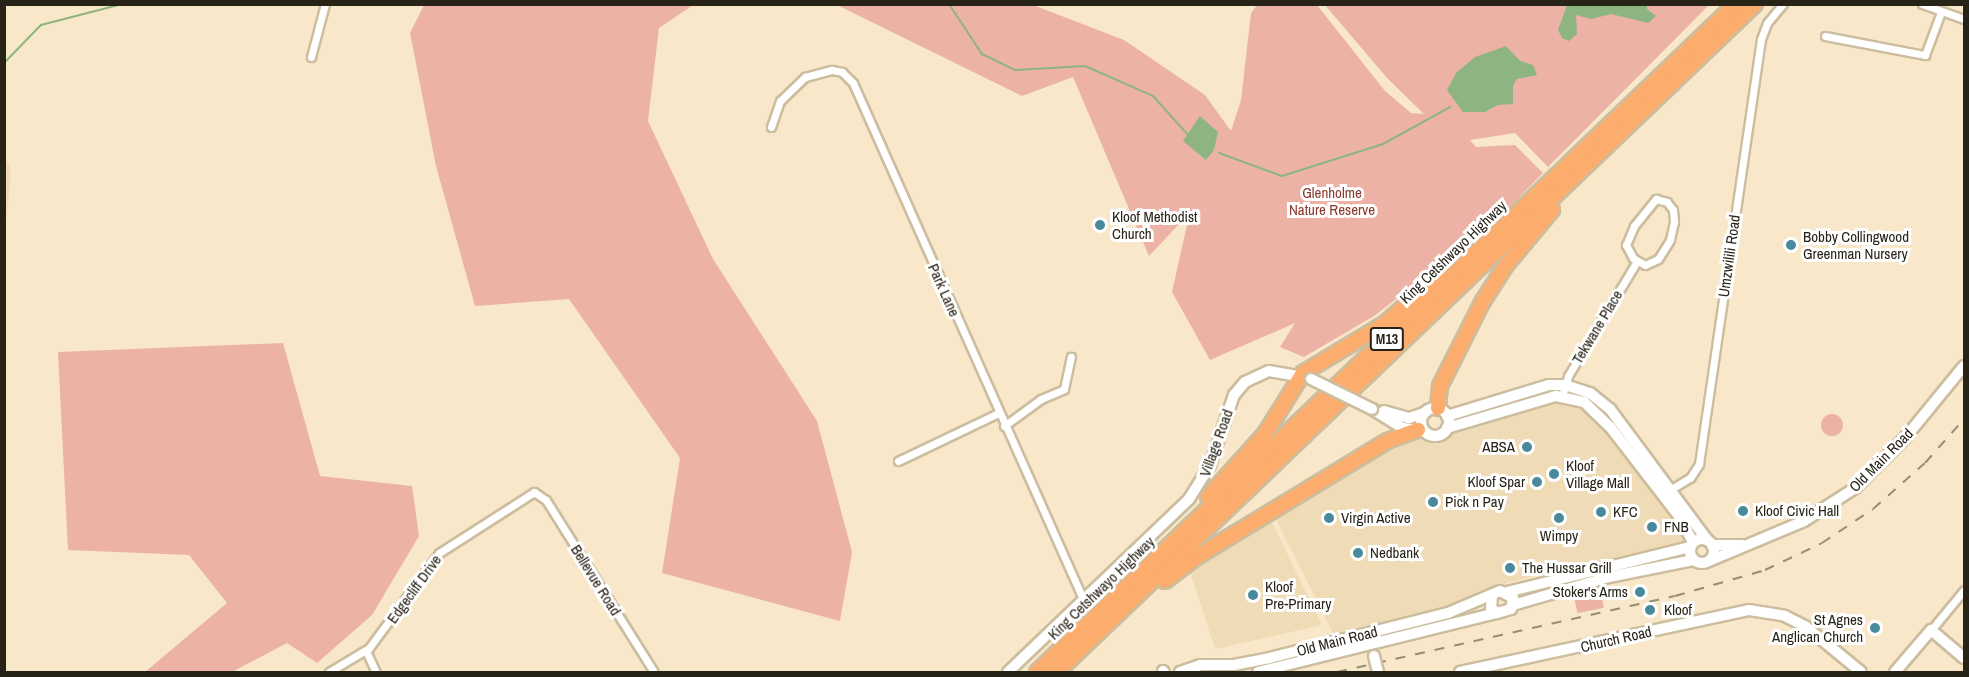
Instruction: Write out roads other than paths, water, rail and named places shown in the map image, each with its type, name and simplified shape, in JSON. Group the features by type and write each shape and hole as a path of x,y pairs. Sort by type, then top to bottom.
{"highway":[{"name":"King Cetshwayo Highway","path":"1037,672 1736,4"},
{"name":"King Cetshwayo Highway","path":"1057,672 1135,600 1755,4"},
{"path":"1436,412 1442,381 1495,281 1613,141"},
{"path":"1164,549 1264,434 1301,376 1383,325 1502,229"},
{"path":"1135,600 1279,506 1387,441 1420,430"}],"street":[{"path":"311,57 325,4"},
{"name":"Umzwilili Road","path":"1672,490 1693,475 1699,464 1761,39 1767,23 1783,4"},
{"path":"1922,4 1965,19"},
{"path":"1825,36 1925,55 1941,12"},
{"name":"Park Lane","path":"771,126 780,101 805,77 832,70 848,77 1084,601"},
{"path":"1661,200 1673,210 1670,240 1650,264 1637,261 1627,252 1628,239 1650,205 1661,200"},
{"name":"Tekwane Place","path":"1564,390 1637,261"},
{"path":"1004,426 1041,399 1064,389 1071,357"},
{"name":"Old Main Road","path":"1709,561 1804,521 1855,488 1905,438 1965,366"},
{"name":"Village Road","path":"1008,672 1084,601 1198,488 1239,389 1263,372 1301,376 1372,409 1403,428 1420,430"},
{"name":"Village Road","path":"1372,409 1409,418 1527,390 1564,390 1602,400 1710,543"},
{"path":"1447,428 1436,412 1420,430 1433,436 1447,428 1564,390"},
{"name":"Village Road","path":"1564,390 1596,410 1660,491 1692,544"},
{"path":"898,461 998,413"},
{"path":"1660,491 1672,490"},
{"name":"Edgecliff Drive","path":"329,672 366,651 439,553 534,492"},
{"name":"Bellevue Road","path":"534,492 546,500 654,672"},
{"path":"1710,543 1714,552 1709,561 1702,564 1693,560 1619,575 1513,605 1509,612 1497,613 1491,608 1492,596 1500,591 1507,592 1692,544 1710,543"},
{"name":"Old Main Road","path":"1710,543 1746,544"},
{"path":"1692,544 1693,560"},
{"path":"1895,672 1965,590"},
{"path":"1507,592 1513,605"},
{"name":"Old Main Road","path":"1180,672 1269,658 1448,613 1492,596"},
{"name":"Church Road","path":"1460,672 1749,610 1785,616 1805,626 1862,671"},
{"name":"Old Main Road","path":"1258,672 1455,626 1497,613"},
{"path":"1931,630 1965,658"},
{"path":"1374,656 1384,642"},
{"path":"1359,648 1374,656 1378,672"},
{"path":"366,651 376,672"}],"waterway":[{"path":"4,63 41,25 122,4"},
{"path":"949,4 982,54 1015,70 1085,66 1153,96 1188,135"},
{"path":"1219,153 1282,176 1383,144 1450,107"}],"railway":[{"path":"1337,672 1675,596 1765,570 1822,543 1873,509 1925,463 1964,419"}],"place":[{"name":"Kloof Methodist Church","path":"1100,225"},
{"name":"Bobby Collingwood Greenman Nursery","path":"1791,245"},
{"name":"ABSA","path":"1527,447"},
{"name":"Kloof Village Mall","path":"1554,474"},
{"name":"Kloof Spar","path":"1537,482"},
{"name":"Pick n Pay","path":"1433,502"},
{"name":"Kloof Civic Hall","path":"1743,511"},
{"name":"KFC","path":"1601,512"},
{"name":"Virgin Active","path":"1329,518"},
{"name":"Wimpy","path":"1559,518"},
{"name":"FNB","path":"1652,527"},
{"name":"Nedbank","path":"1358,553"},
{"name":"The Hussar Grill","path":"1510,568"},
{"name":"Stoker's Arms","path":"1640,592"},
{"name":"Kloof Pre-Primary","path":"1253,595"},
{"name":"Kloof","path":"1650,610"},
{"name":"St Agnes Anglican Church","path":"1875,628"}],"park label":[{"name":"Glenholme Nature Reserve","path":"1332,200"}]}
